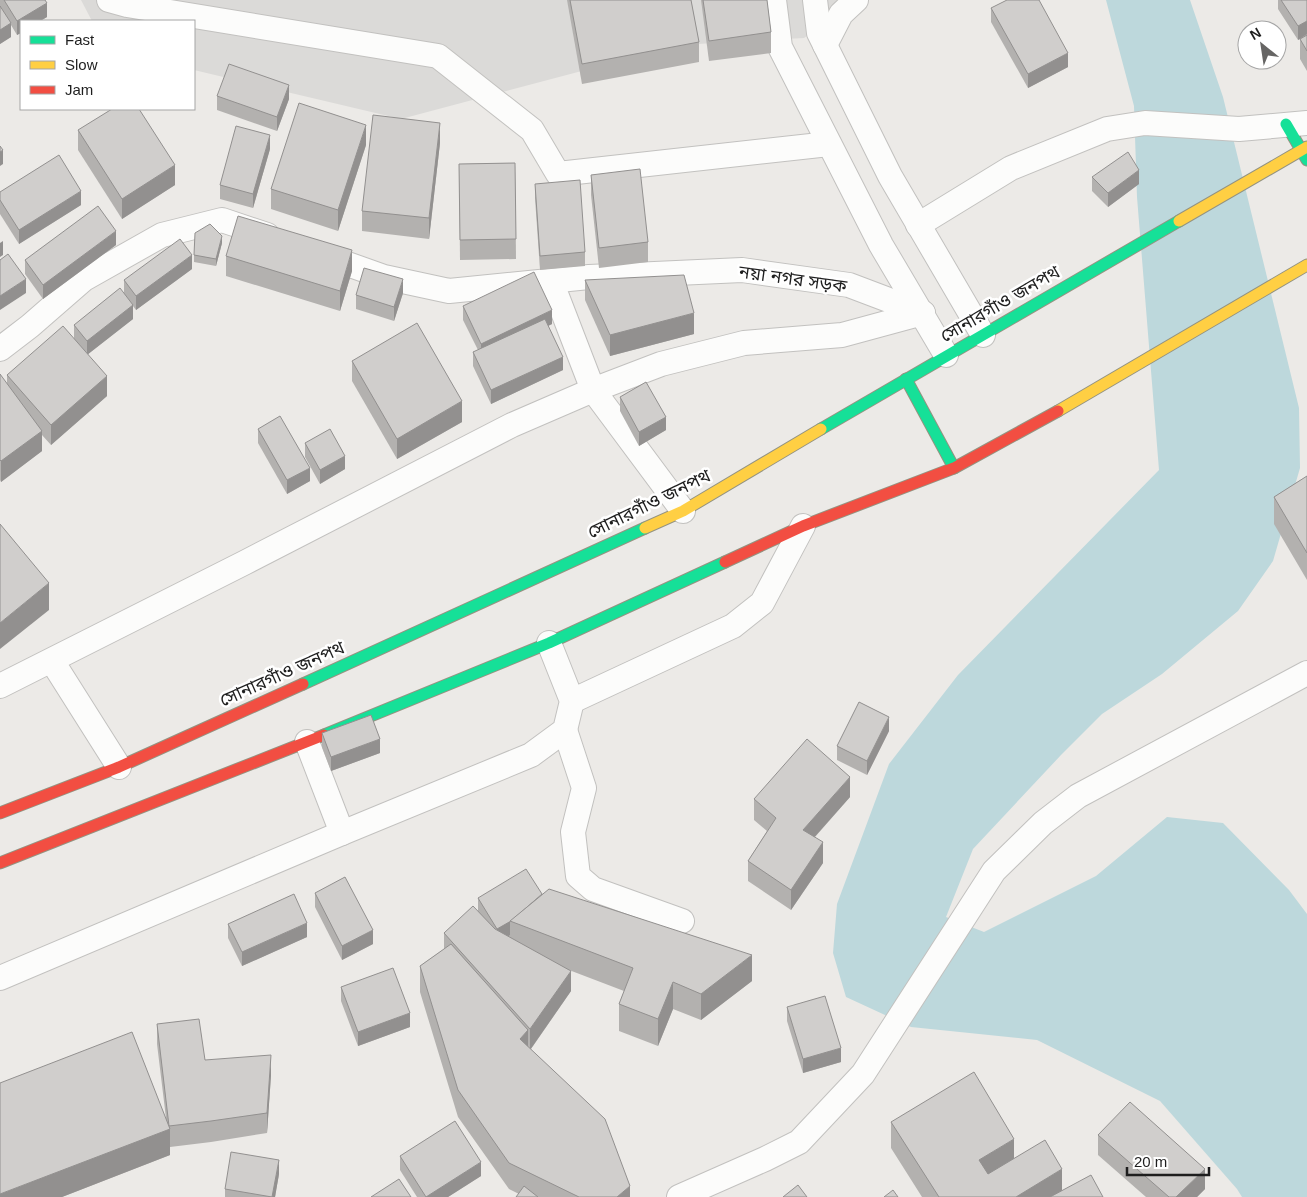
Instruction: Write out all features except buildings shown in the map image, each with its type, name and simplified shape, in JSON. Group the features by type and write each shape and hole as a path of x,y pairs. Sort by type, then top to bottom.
{"main road":[{"path":"1296,123 1305,153"},
{"name":"সোনারগাঁও জনপথ","path":"0,813 119,767 683,510 946,355 1264,172 1305,153"},
{"path":"0,863 307,742 549,643 803,526 954,468 1038,422 1307,265"},
{"path":"906,379 954,468"}],"street":[{"path":"109,0 127,5 438,56 532,130 558,174 829,144"},
{"path":"774,0 780,47 881,244 946,355"},
{"path":"816,0 819,33 890,176 983,335"},
{"path":"825,45 841,14 856,0"},
{"path":"918,225 1011,168 1107,129 1145,123 1239,129 1296,123"},
{"name":"নয়া নগর সড়ক","path":"0,349 30,326 84,279 162,235 222,220 384,277 449,291 589,277 742,270 849,285 923,314"},
{"path":"552,281 593,390 683,510"},
{"path":"0,686 512,425 593,390 661,364 744,343 842,335 923,314"},
{"path":"572,701 733,626 762,603 803,526"},
{"path":"549,643 572,701 565,730 584,788 573,832 578,876 593,889 682,921"},
{"path":"52,660 119,767"},
{"path":"679,1197 799,1142 863,1074 994,871 1043,824 1078,796 1307,673"},
{"path":"0,978 531,755 565,730"},
{"path":"307,742 342,833"}],"shaded area":[{"path":"81,0 859,0 804,38 680,45 401,119 195,70 195,20 91,20"}],"water":[{"path":"1106,0 1190,0 1223,97 1299,408 1300,468 1273,561 1238,611 1162,674 1102,714 1061,755 973,849 946,917 984,932 1096,876 1167,817 1223,823 1289,890 1307,914 1307,1197 1242,1197 1160,1101 1037,1040 911,1027 846,997 833,953 837,904 889,764 958,675 1159,470 1137,197 1134,106"}],"traffic: fast":[{"path":"1286,124 1307,160"},
{"path":"821,429 1179,221"},
{"path":"906,379 954,468"},
{"path":"303,684 645,528"},
{"path":"324,735 549,643 725,562"}],"traffic: slow":[{"path":"1179,221 1307,147"},
{"path":"1058,411 1307,265"},
{"path":"645,528 683,511 821,429"}],"traffic: jam":[{"path":"725,562 803,526 954,468 1058,411"},
{"path":"0,813 119,767 303,684"},
{"path":"0,863 324,735"}]}
